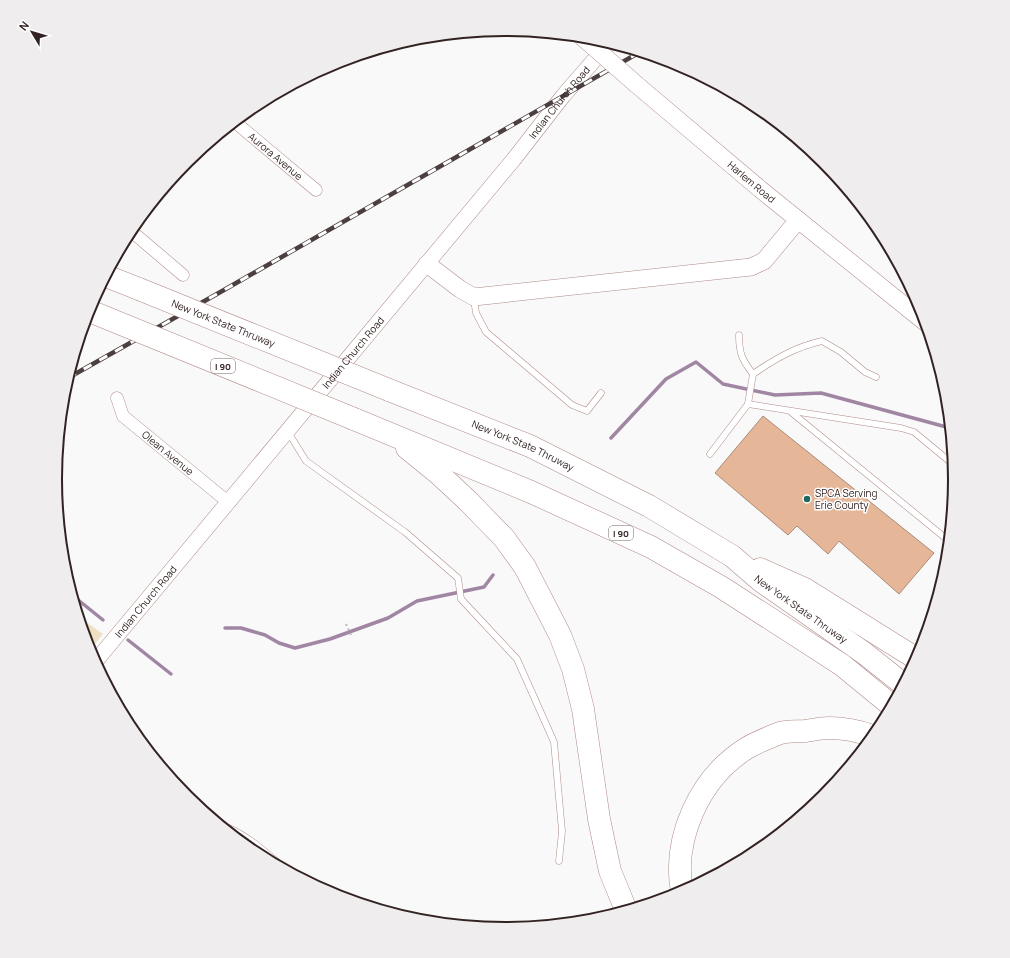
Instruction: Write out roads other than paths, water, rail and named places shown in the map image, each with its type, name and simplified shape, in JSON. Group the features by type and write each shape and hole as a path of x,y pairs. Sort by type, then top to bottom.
{"highway":[{"name":"New York State Thruway","path":"111,278 530,446 649,506 732,556 761,581 864,653 899,681"},
{"name":"I 90","path":"95,313 531,492 651,548 721,587 842,665 888,703"},
{"path":"385,432 439,474 504,538 525,567 560,635 573,669 583,709 599,819 610,871 624,906"},
{"path":"732,556 805,589 911,655"},
{"path":"681,885 681,850 688,822 704,792 722,768 747,748 782,732 828,728 859,731 867,734"}],"main road":[{"name":"Harlem Road","path":"591,45 754,184 916,315"},
{"path":"427,264 460,290 474,297 751,268 764,261 798,220"}],"street":[{"name":"Indian Church Road","path":"100,657 288,432 514,159 563,96 605,48"},
{"name":"Aurora Avenue","path":"238,126 316,190"},
{"path":"136,235 183,275"},
{"name":"Olean Avenue","path":"117,398 123,416 228,502"}],"lane":[{"path":"474,297 476,313 486,332 572,405 587,411 601,393"},
{"path":"739,335 739,348 745,364 753,374"},
{"path":"710,454 748,404 753,374 772,361 804,345 822,341 841,352 865,372 876,377"},
{"path":"748,404 901,428 914,432 947,459"},
{"path":"789,411 944,536"},
{"path":"288,432 306,461 405,532 458,578 461,599 517,660 554,742 562,831 559,861"}],"waterway":[{"path":"611,438 666,379 696,362 723,384 775,395 821,393 945,427"},
{"path":"225,628 241,628 265,635 279,643 295,648 330,639 388,618 417,601 484,587 493,575"},
{"path":"79,601 103,620"},
{"path":"128,640 171,674"}],"railway":[{"path":"75,374 634,56"}],"place":[{"name":"SPCA Serving Erie County","path":"807,499"}]}
